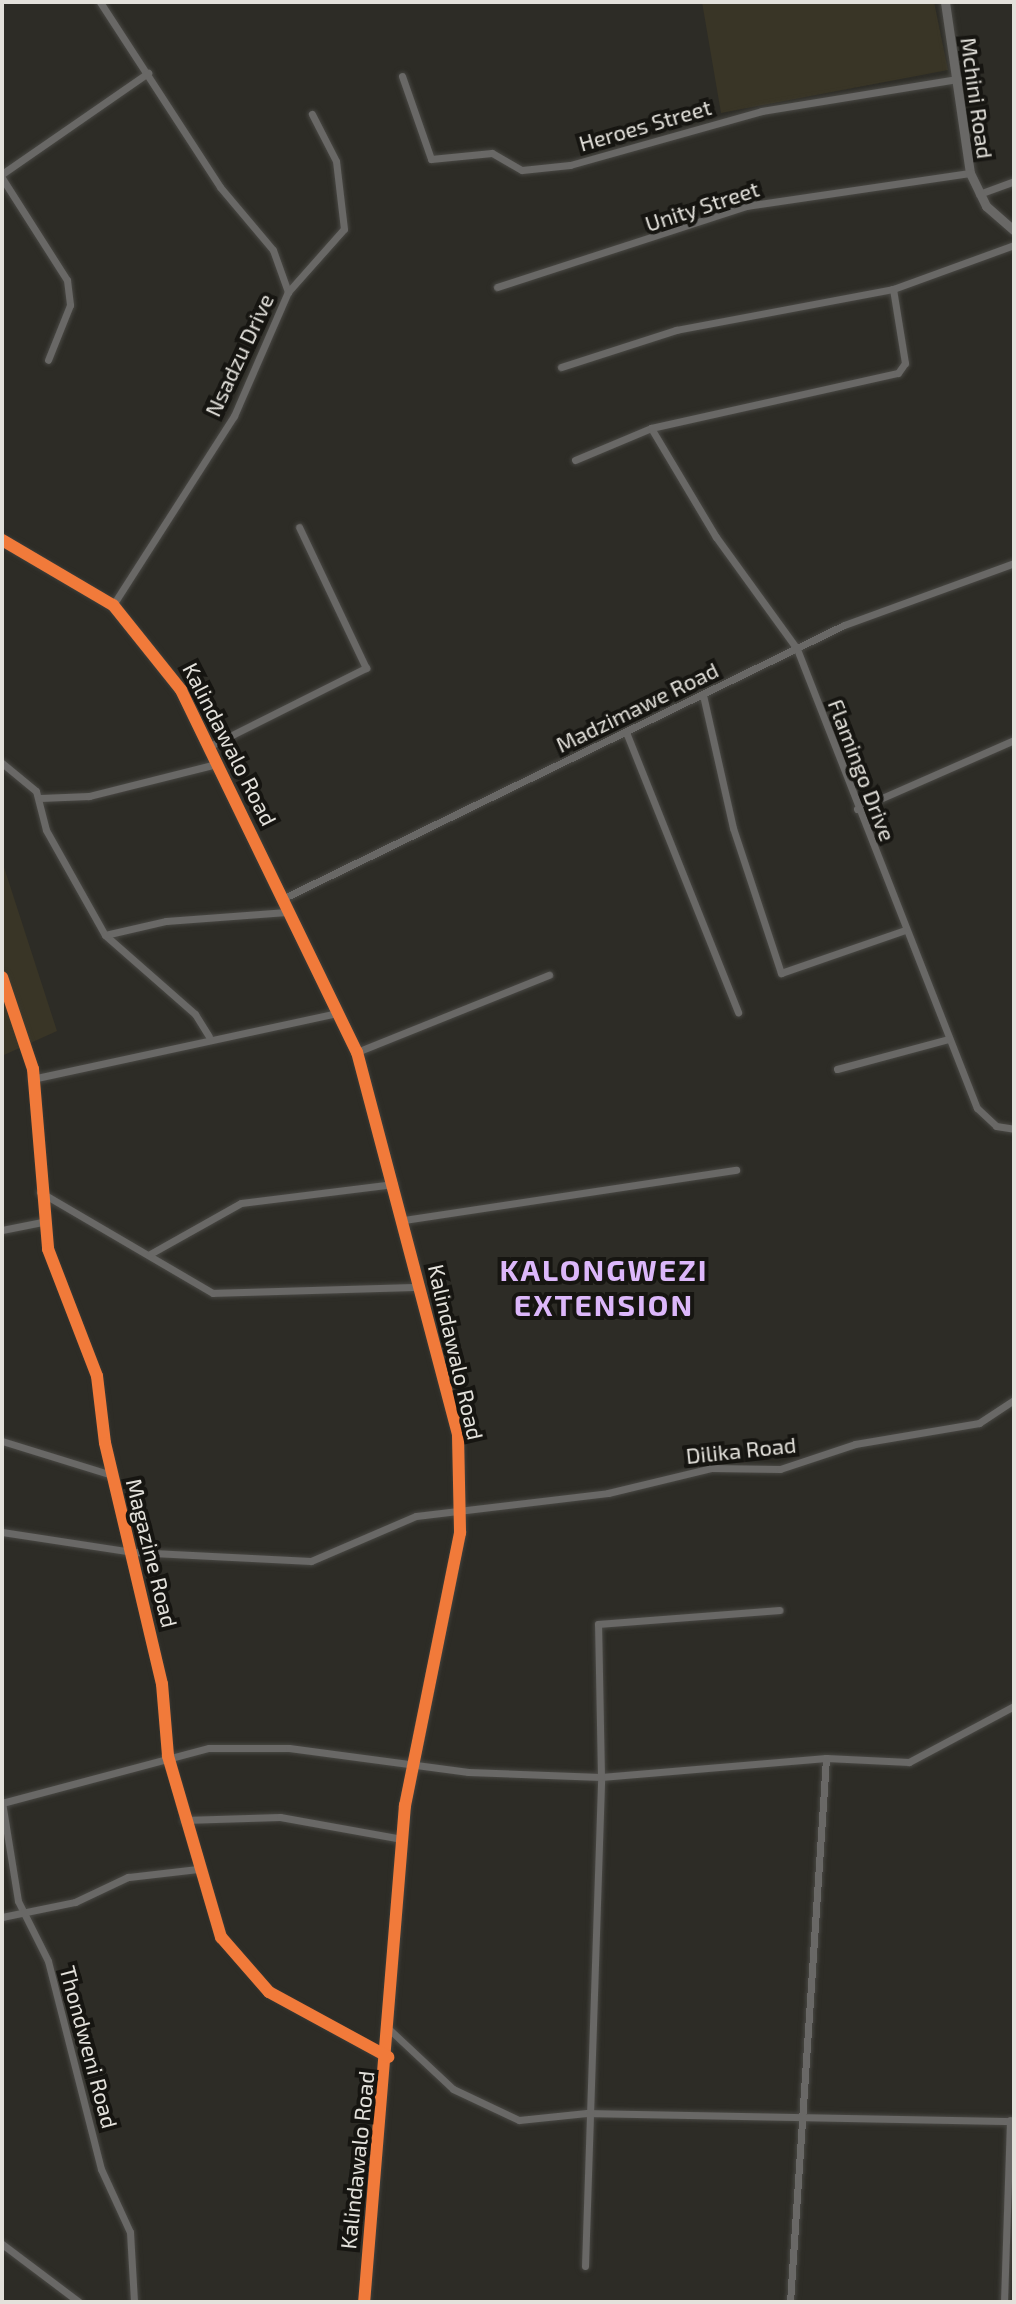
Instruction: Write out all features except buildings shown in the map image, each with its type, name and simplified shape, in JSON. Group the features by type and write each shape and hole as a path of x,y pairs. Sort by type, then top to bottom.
{"street":[{"name":"Nsadzu Drive","path":"100,2 220,187 273,250 288,292 234,416 113,605"},
{"name":"Mchini Road","path":"945,2 970,173 979,194 1014,230"},
{"path":"48,360 70,305 67,280 2,176 148,73"},
{"name":"Heroes Street","path":"402,76 431,159 492,153 522,170 570,165 762,111 958,79"},
{"path":"288,292 344,229 338,167 312,114"},
{"name":"Unity Street","path":"497,287 746,206 970,173"},
{"path":"979,194 1014,181"},
{"path":"561,367 663,333 893,289 1014,245"},
{"path":"575,460 651,428 898,373 905,363 893,289"},
{"name":"Flamingo Drive","path":"651,428 716,537 797,649 857,809 977,1108 996,1126 1014,1129"},
{"path":"208,747 366,668 299,527"},
{"name":"Kalindawalo Road","path":"2,540 113,605 163,660 208,747 357,1052 396,1184 458,1435 462,1507 409,1765 388,2057 364,2302"},
{"name":"Madzimawe Road","path":"282,899 797,649 1014,563"},
{"path":"703,695 733,828 781,973 905,930"},
{"path":"626,732 738,1012"},
{"path":"857,809 1014,740"},
{"path":"2,763 40,798 46,830 105,935 195,1014 209,1036"},
{"path":"40,798 89,796 216,764"},
{"path":"105,935 166,921 287,912"},
{"path":"357,1052 549,975"},
{"name":"Magazine Road","path":"2,977 32,1079 42,1222 97,1376 112,1475 133,1552 162,1684 168,1756 197,1869 221,1937 243,1970 302,2015 388,2057"},
{"path":"32,1079 209,1036 338,1013"},
{"path":"837,1069 949,1039"},
{"path":"404,1220 736,1170"},
{"path":"150,1254 241,1203 396,1184"},
{"path":"40,1192 150,1254 197,1286 227,1295 419,1287"},
{"path":"2,1230 42,1222"},
{"name":"Dilika Road","path":"2,1532 133,1552 311,1561 416,1516 462,1507 608,1493 711,1468 780,1469 855,1444 979,1423 1014,1400"},
{"path":"2,1441 112,1475"},
{"path":"585,2266 587,2113 601,1777 598,1624 779,1610"},
{"path":"2,1802 168,1756 289,1748 409,1765 601,1777 826,1758 924,1758 1014,1706"},
{"path":"790,2302 805,2117 826,1758"},
{"name":"Thondweni Road","path":"2,1802 21,1909 48,1961 101,2169 130,2232 134,2302"},
{"path":"184,1820 280,1817 402,1839"},
{"path":"2,1917 21,1909 75,1902 128,1877 197,1869"},
{"path":"390,2030 453,2089 500,2114 1012,2121 1004,2302"},
{"path":"2,2244 79,2302"}],"shaded area":[{"path":"702,2 934,2 948,70 721,113"},
{"path":"2,861 57,1031 4,1055 2,1054"}],"cycle path":[{"path":"2,540 113,605 181,690 357,1052 458,1435 460,1533 405,1805 364,2302"},
{"path":"2,977 33,1069 48,1249 97,1376 105,1443 162,1684 168,1756 221,1937 269,1992 388,2057"}],"district":[{"name":"KALONGWEZI EXTENSION","path":"604,1286"}]}
